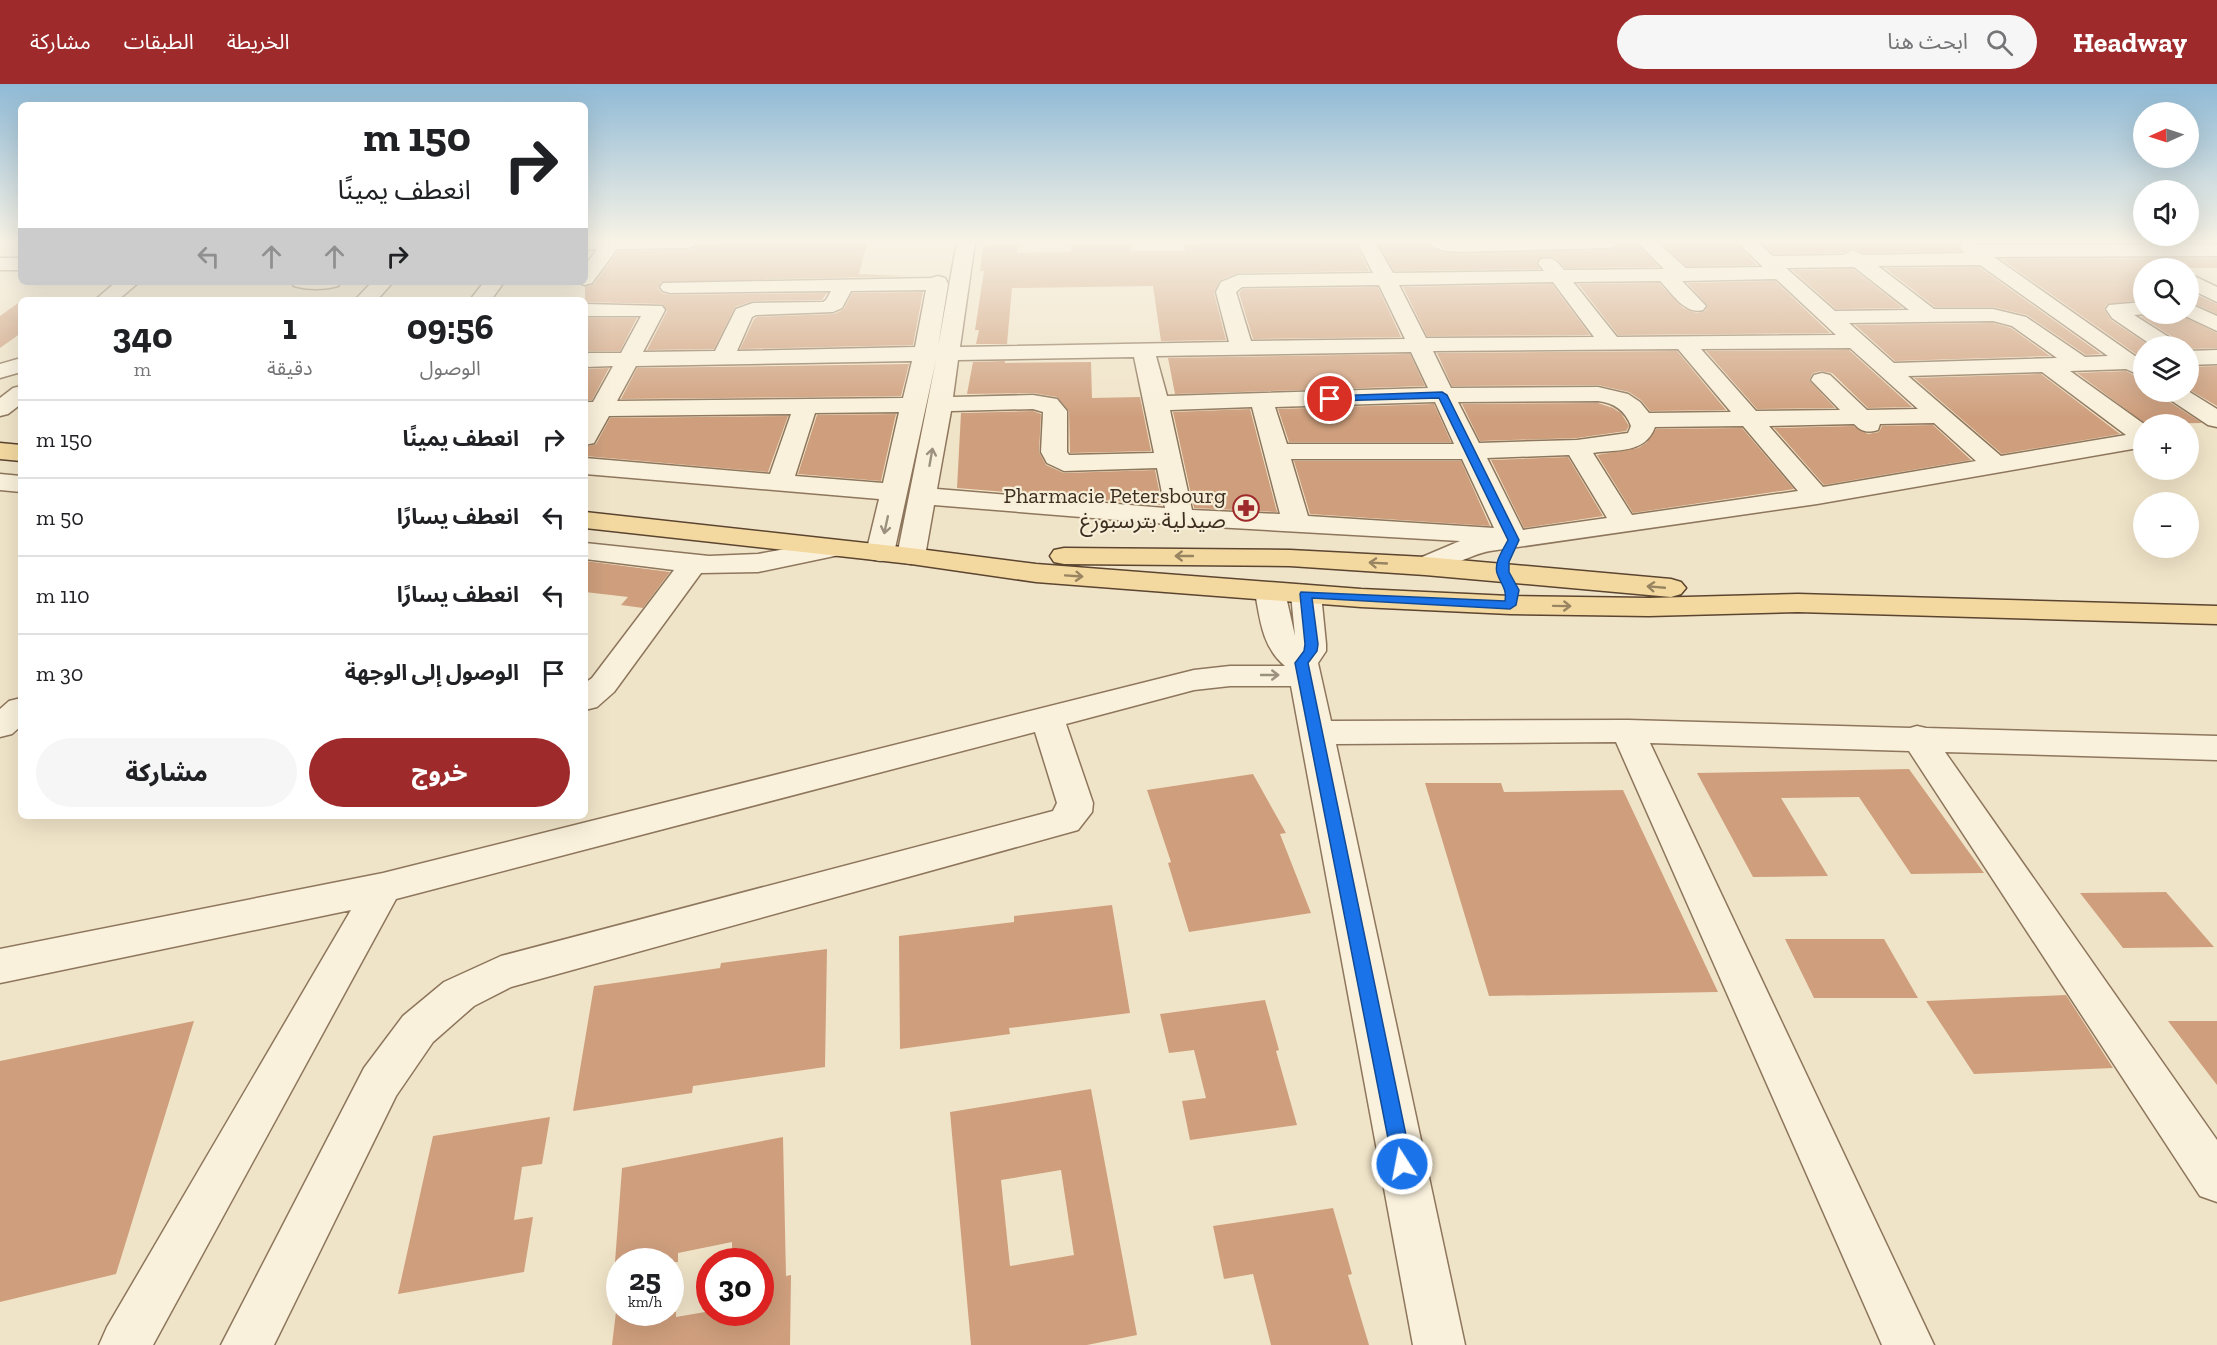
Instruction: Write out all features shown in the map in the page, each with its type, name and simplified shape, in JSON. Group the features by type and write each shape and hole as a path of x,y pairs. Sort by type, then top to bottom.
{"main road":[{"path":"0,451 18,453"},
{"path":"588,520 911,556 1036,573 1306,594 1510,605 1649,607 1798,603 2217,615"},
{"path":"911,556 1268,558 1425,566 1694,590 1798,603"},
{"path":"1265,591 1256,585 1253,573 1261,562 1268,558"},
{"path":"1503,572 1513,590 1510,605"}],"street":[{"path":"588,427 593,409 628,359 660,301"},
{"path":"723,358 741,315 746,312 826,308 836,301"},
{"path":"880,553 914,405 935,301"},
{"path":"911,556 924,496 957,301"},
{"path":"1229,301 1242,348"},
{"path":"1397,301 1512,538 1503,572"},
{"path":"1578,301 1611,344"},
{"path":"1692,301 1696,306"},
{"path":"1814,301 1886,370 1998,466"},
{"path":"1910,301 1931,317"},
{"path":"2045,301 2133,361"},
{"path":"2133,308 2116,309 2119,314 2133,323"},
{"path":"588,310 655,309"},
{"path":"1832,317 1993,315 2013,319 2082,365"},
{"path":"2199,315 2217,325"},
{"path":"2134,324 2152,336"},
{"path":"588,360 924,356 1418,345 1856,341"},
{"path":"1684,343 1817,496"},
{"path":"1144,351 1180,517"},
{"path":"2199,358 2217,357"},
{"path":"1886,370 2133,366"},
{"path":"0,371 18,367"},
{"path":"2050,367 2133,430"},
{"path":"1822,380 1883,438"},
{"path":"0,410 18,395"},
{"path":"1157,403 1442,395 1608,395 1629,403 1642,420 1642,432 1634,440 1577,447 1470,451 1276,452"},
{"path":"1262,401 1296,523"},
{"path":"940,404 1033,402 1049,404 1055,411 1054,452 1056,458 1064,463 1169,460"},
{"path":"2189,402 2217,420"},
{"path":"593,409 914,405"},
{"path":"779,484 806,406"},
{"path":"1642,420 1939,416"},
{"path":"0,423 18,424"},
{"path":"2199,430 2217,428"},
{"path":"1425,566 1466,546 1817,496 1998,466 2133,440"},
{"path":"1577,447 1624,524"},
{"path":"588,466 893,492"},
{"path":"0,482 18,484"},
{"path":"924,496 1180,517 1512,538"},
{"path":"588,551 693,564 758,563 834,549"},
{"path":"588,697 603,685 693,564"},
{"path":"1265,591 1296,659 1317,732 1439,1345"},
{"path":"1194,680 1230,676 1296,659 1310,651 1306,594"},
{"path":"0,966 383,888 1194,680 1296,659"},
{"path":"0,726 18,711"},
{"path":"247,1345 380,1082 418,1029 459,994 501,973 1065,821 1074,812 1075,803 1047,717"},
{"path":"1317,732 1628,731 1917,737 2212,753"},
{"path":"1628,731 1908,1345"},
{"path":"0,732 18,735"},
{"path":"1917,737 2217,1180"},
{"path":"125,1345 383,888"}],"building":[{"path":"588,301 764,301 753,301 735,307 714,349 647,350 667,311 662,304"},
{"path":"848,301 921,301 913,345 740,349 757,317 834,314 844,309"},
{"path":"979,301 1011,301 1007,344 976,344 979,330 975,330"},
{"path":"1155,301 1216,301 1226,340 1161,341"},
{"path":"1241,301 1384,301 1401,337 1253,339"},
{"path":"1410,301 1565,301 1590,335 1427,336"},
{"path":"1591,301 1676,301 1683,308 1697,313 1705,311 1708,306 1703,301 1796,301 1830,333 1618,335"},
{"path":"1827,301 1894,301 1903,308 1836,309"},
{"path":"1927,301 2026,301 2101,354 2086,355 2027,315 1993,307 1935,307"},
{"path":"2060,301 2133,301 2107,304 2104,309 2111,320 2135,336 2133,336 2133,352"},
{"path":"2199,301 2210,301 2217,304 2217,314 2199,306"},
{"path":"18,303 18,335 0,348 0,316"},
{"path":"588,318 637,318 620,351 588,351"},
{"path":"1993,323 2011,328 2050,356 1895,361 1855,325"},
{"path":"2152,324 2199,324 2217,333 2217,348 2199,349 2199,336 2171,336"},
{"path":"1849,350 1912,407 1868,408 1832,373 1821,371 1813,373 1809,380 1835,408 1757,409 1706,351"},
{"path":"1677,351 1726,410 1650,411 1641,400 1629,392 1598,385 1452,386 1437,353"},
{"path":"1410,354 1425,386 1175,394 1168,358"},
{"path":"1005,361 1005,363 1091,362 1092,398 1140,397 1151,451 1070,453 1069,411 1057,397 1033,393 967,394 973,362"},
{"path":"909,364 901,396 621,399 637,368"},
{"path":"2217,366 2217,406 2199,395 2199,367"},
{"path":"609,368 592,400 588,400 588,369"},
{"path":"2126,371 2133,374 2133,402 2170,402 2188,414 2133,414 2077,373"},
{"path":"2041,374 2120,434 2002,454 1914,378"},
{"path":"1598,403 1621,413 1629,426 1626,431 1577,438 1480,441 1462,404"},
{"path":"1434,404 1451,442 1289,442 1278,409"},
{"path":"1250,409 1277,512 1194,508 1173,412"},
{"path":"1033,411 1041,414 1039,452 1046,465 1064,473 1155,470 1162,505 957,488 961,413"},
{"path":"896,414 881,481 798,474 817,415"},
{"path":"788,416 768,472 588,456 588,446 596,444 610,418"},
{"path":"1933,425 1971,460 1824,485 1774,428 1853,426 1868,434 1879,432 1882,426"},
{"path":"1742,428 1794,489 1633,513 1597,455 1638,448 1646,443 1656,429"},
{"path":"1568,457 1603,516 1524,528 1491,460"},
{"path":"1294,461 1461,461 1490,526 1310,514"},
{"path":"588,561 670,572 643,608 621,605 628,597 588,592"},
{"path":"1909,769 1984,873 1911,874 1859,797 1781,798 1828,876 1753,877 1697,773"},
{"path":"1253,774 1286,833 1280,834 1311,913 1189,932 1168,863 1171,862 1147,790"},
{"path":"1425,783 1501,783 1504,792 1623,790 1718,992 1489,996"},
{"path":"2166,892 2214,947 2123,948 2080,893"},
{"path":"1112,905 1130,1013 1009,1028 1010,1034 900,1049 899,936 1014,922 1014,916"},
{"path":"1785,939 1884,939 1918,998 1814,998"},
{"path":"827,949 825,1067 693,1086 692,1093 573,1111 594,986 720,968 721,963"},
{"path":"2066,995 2113,1068 1974,1074 1926,1001"},
{"path":"1265,1000 1279,1050 1276,1051 1297,1125 1190,1140 1182,1101 1206,1098 1194,1050 1169,1053 1160,1014"},
{"path":"194,1021 116,1274 0,1302 0,1061"},
{"path":"2168,1021 2217,1021 2217,1085"},
{"path":"1091,1089 1137,1335 1087,1345 971,1345 950,1112","holes":["1061,1170 1074,1255 1010,1266 1001,1180"]},
{"path":"550,1117 542,1164 522,1167 514,1220 533,1217 524,1272 398,1294 433,1136"},
{"path":"783,1137 786,1276 791,1275 790,1345 612,1345 614,1326 684,1326 684,1316 696,1314 696,1326 774,1326 774,1248 732,1248 732,1242 684,1252 684,1248 616,1248 622,1168"},
{"path":"1333,1208 1352,1274 1348,1275 1369,1345 1271,1345 1253,1274 1224,1279 1213,1226"}],"place":[{"name":"Pharmacie Petersbourg صيدلية بترسبورغ","path":"1246,508"}],"route":[{"path":"1330,399 1442,395 1514,540 1503,562 1503,572 1513,590 1510,605 1306,594 1311,644 1310,651 1302,663 1402,1164"}]}
